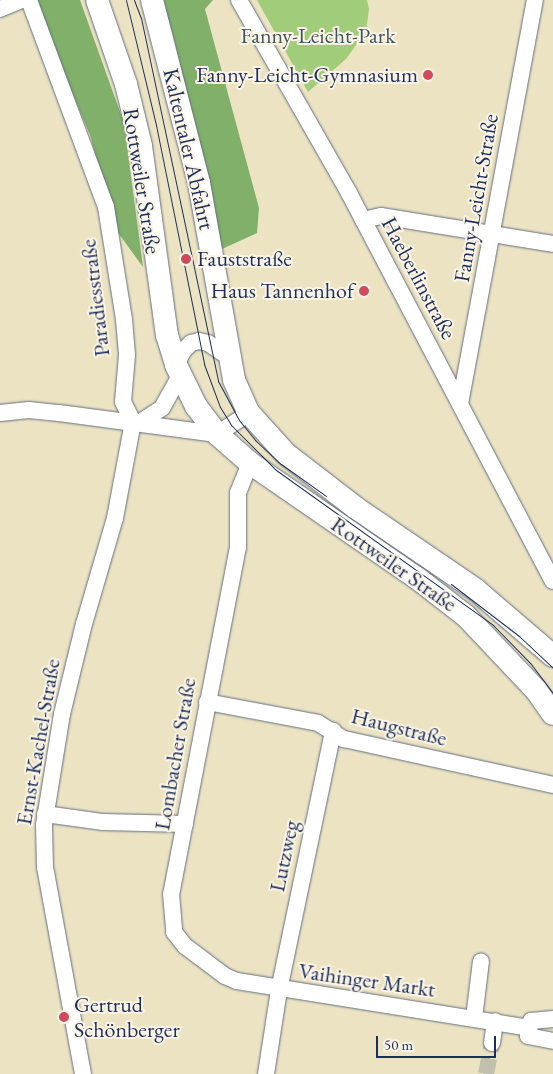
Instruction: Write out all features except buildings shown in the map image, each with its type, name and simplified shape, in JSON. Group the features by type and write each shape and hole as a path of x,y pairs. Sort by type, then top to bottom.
{"main road":[{"name":"Rottweiler Straße","path":"97,0 126,84 140,146 160,304 178,370 196,406 217,434 250,463 454,604 498,647 536,690 553,714"},
{"name":"Kaltentaler Abfahrt","path":"152,0 199,183 230,358"},
{"name":"Rottweiler Straße","path":"230,358 239,396 249,413 286,454 356,508 476,590 553,656"}],"street":[{"path":"0,9 20,0"},
{"name":"Paradiesstraße","path":"28,0 106,207 124,320 126,356 123,402 136,422"},
{"name":"Haeberlinstraße","path":"239,0 363,220 553,581"},
{"name":"Fanny-Leicht-Straße","path":"460,404 534,0"},
{"path":"363,220 381,216 553,244"},
{"path":"136,422 162,408 187,347 199,341 208,343 230,358"},
{"path":"0,413 29,410 136,422 217,434 249,413"},
{"name":"Ernst-Kachel-Straße","path":"83,1074 45,867 45,814 73,666 115,518 136,422"},
{"name":"Lombacher Straße","path":"250,463 238,493 238,547 171,894 174,932 185,946 225,976 279,990"},
{"name":"Haugstraße","path":"207,702 318,723 344,739 553,785"},
{"name":"Lutzweg","path":"279,990 333,732"},
{"path":"45,814 103,822 185,824"},
{"path":"474,1018 481,961"},
{"name":"Vaihinger Markt","path":"266,1074 279,990 495,1021 529,1028 528,1036 553,1041"},
{"path":"529,1028 531,1021 553,1019"},
{"path":"492,1043 495,1021"}],"green space":[{"path":"33,0 80,0 124,123 143,267 116,230 90,135"},
{"path":"161,0 213,0 205,9 259,208 257,233 222,249 172,31"},
{"name":"Fanny-Leicht-Park","path":"257,0 367,0 369,9 366,31 346,59 308,92"}],"tunnel":[{"path":"486,1074 492,1043"}],"tram line":[{"path":"126,0 156,125 204,364 220,407 232,426 276,470 493,625 531,664 553,693"},
{"path":"134,0 141,18 218,381 239,420 255,440 281,464 326,496"},
{"path":"451,584 519,636 553,668"}],"place":[{"name":"Fanny-Leicht-Gymnasium","path":"428,75"},
{"name":"Fauststraße","path":"186,259"},
{"name":"Haus Tannenhof","path":"364,291"},
{"name":"Gertrud Schönberger","path":"64,1017"}]}
